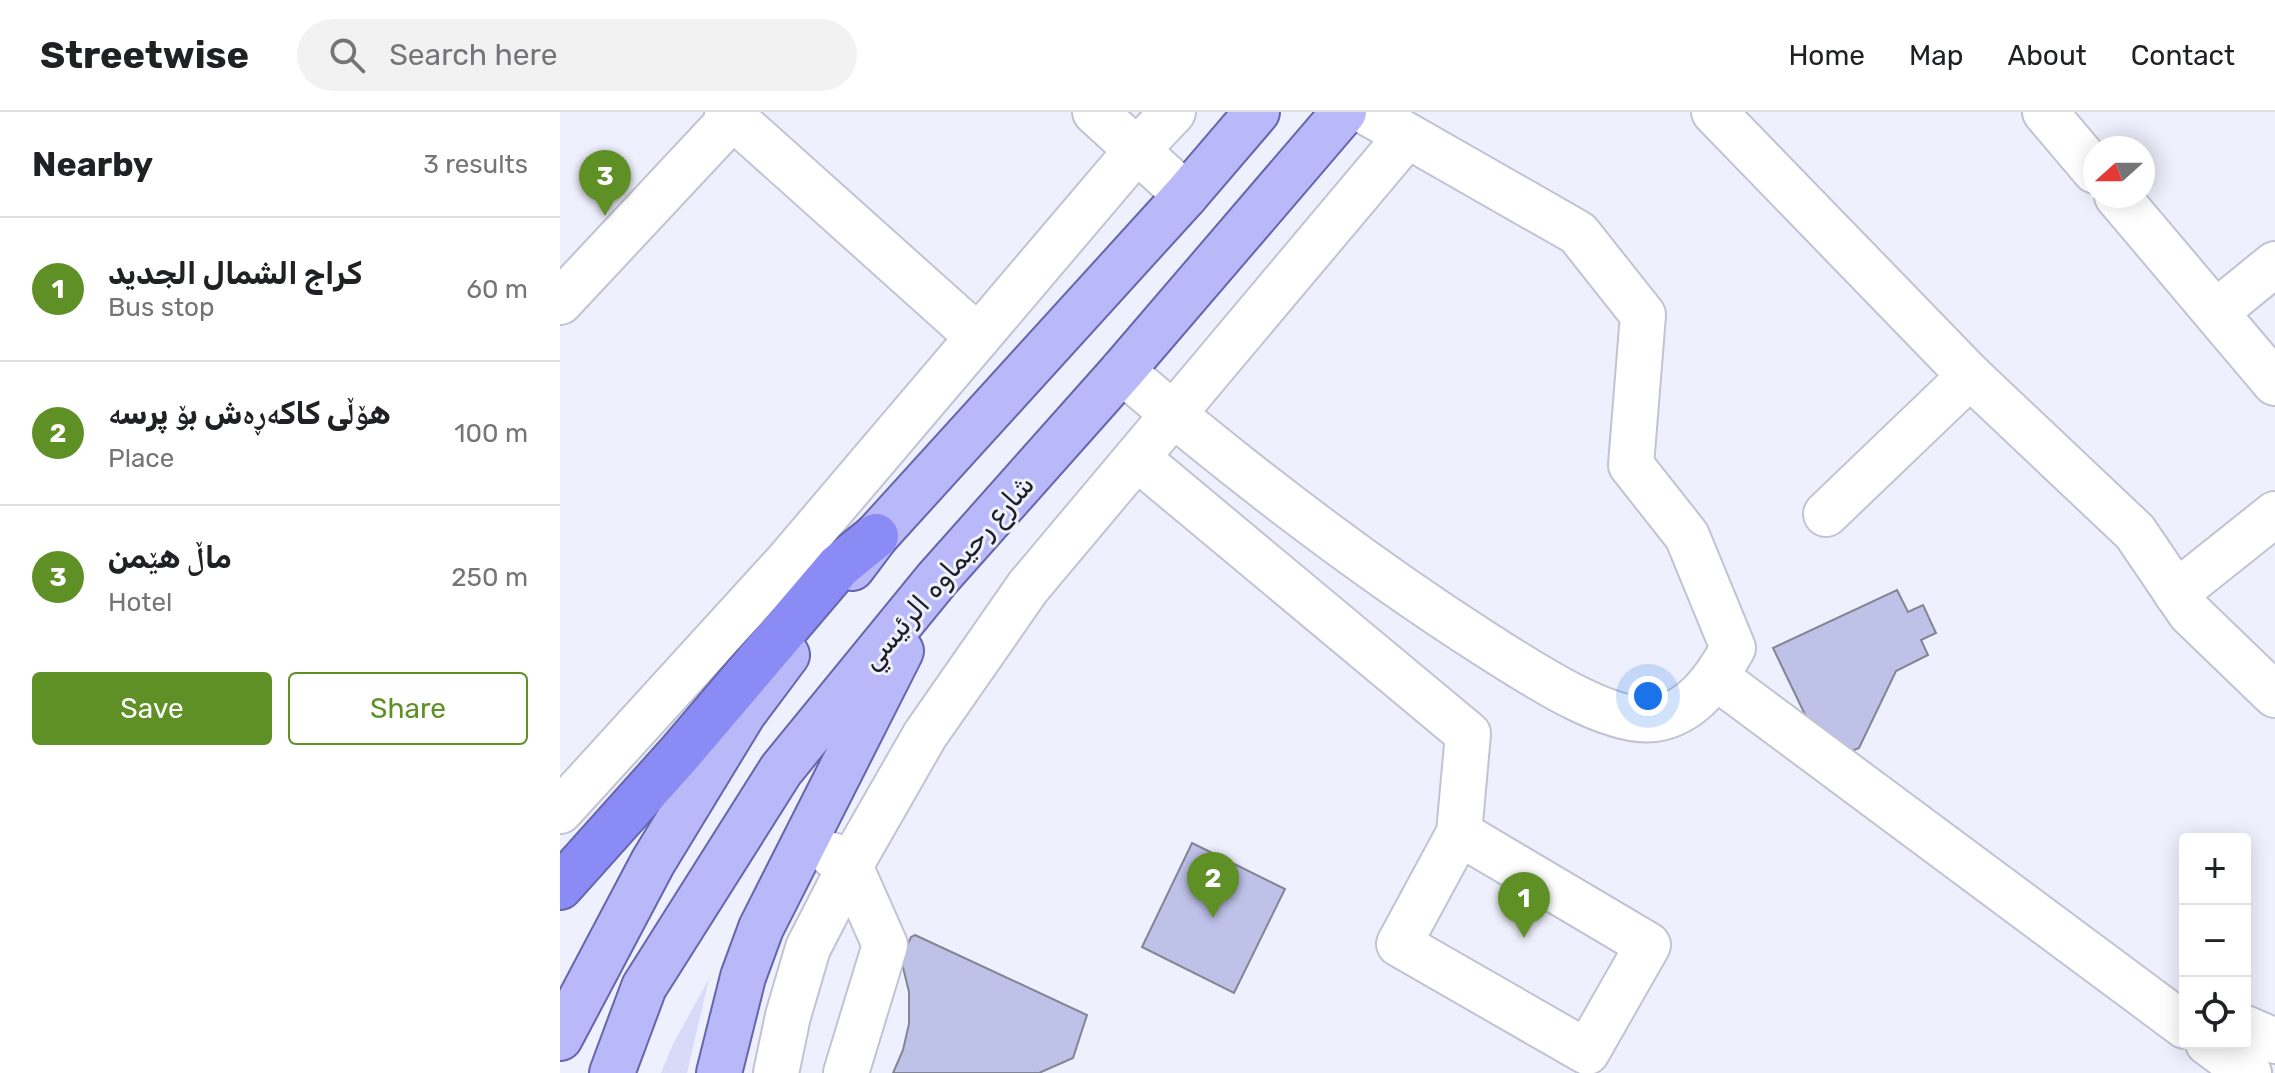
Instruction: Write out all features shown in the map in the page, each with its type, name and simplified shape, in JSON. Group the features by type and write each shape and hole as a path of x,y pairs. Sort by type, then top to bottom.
{"highway":[{"path":"560,887 680,753 839,566 876,536"}],"main road":[{"path":"560,1038 653,862 743,714 876,536 1186,195 1257,112"},
{"name":"شارع رحيماوه الرئيسي","path":"612,1073 644,987 781,770 937,579 1122,371 1344,112"},
{"path":"719,1073 743,977 761,928 937,579"}],"street":[{"path":"1095,112 1186,195"},
{"path":"568,786 787,562 1137,150 1173,112"},
{"path":"1122,371 1290,508 1419,601 1548,682 1621,717 1654,719 1687,707 1717,678 1733,648 1687,536 1631,465 1643,315 1578,233 1366,112"},
{"path":"1714,112 1970,376 2135,532 2190,613 2275,695"},
{"path":"2045,112 2083,157"},
{"path":"560,302 730,115 978,337"},
{"path":"776,1073 788,1016 808,948 850,866 925,735 1005,618 1064,542 1174,416 1406,137"},
{"path":"2127,208 2275,383"},
{"path":"2216,312 2275,264"},
{"path":"1826,514 1970,376"},
{"path":"1137,458 1468,734 1459,833 1399,944 1587,1052 1648,945 1459,833"},
{"path":"2176,593 2275,514"},
{"path":"1717,678 2179,1022"},
{"path":"806,839 850,866 885,945 846,1073"},
{"path":"2106,967 2179,998"},
{"path":"2251,1031 2275,1041"},
{"path":"2216,1049 2249,1073"}],"shaded area":[{"path":"709,979 687,1073 661,1073 674,1042"}],"building":[{"path":"1897,590 1908,612 1923,605 1936,633 1921,640 1928,655 1896,671 1859,748 1845,754 1812,729 1773,648"},
{"path":"1192,843 1285,889 1234,993 1142,947"},
{"path":"915,935 1087,1015 1073,1058 1039,1073 893,1073 909,1024 909,992 901,959 911,937"}],"place":[{"name":"ماڵ هێمن","path":"605,216"},
{"name":"هۆڵی کاکەڕەش بۆ پرسە","path":"1213,918"},
{"name":"كراج الشمال الجديد","path":"1524,938"}]}
